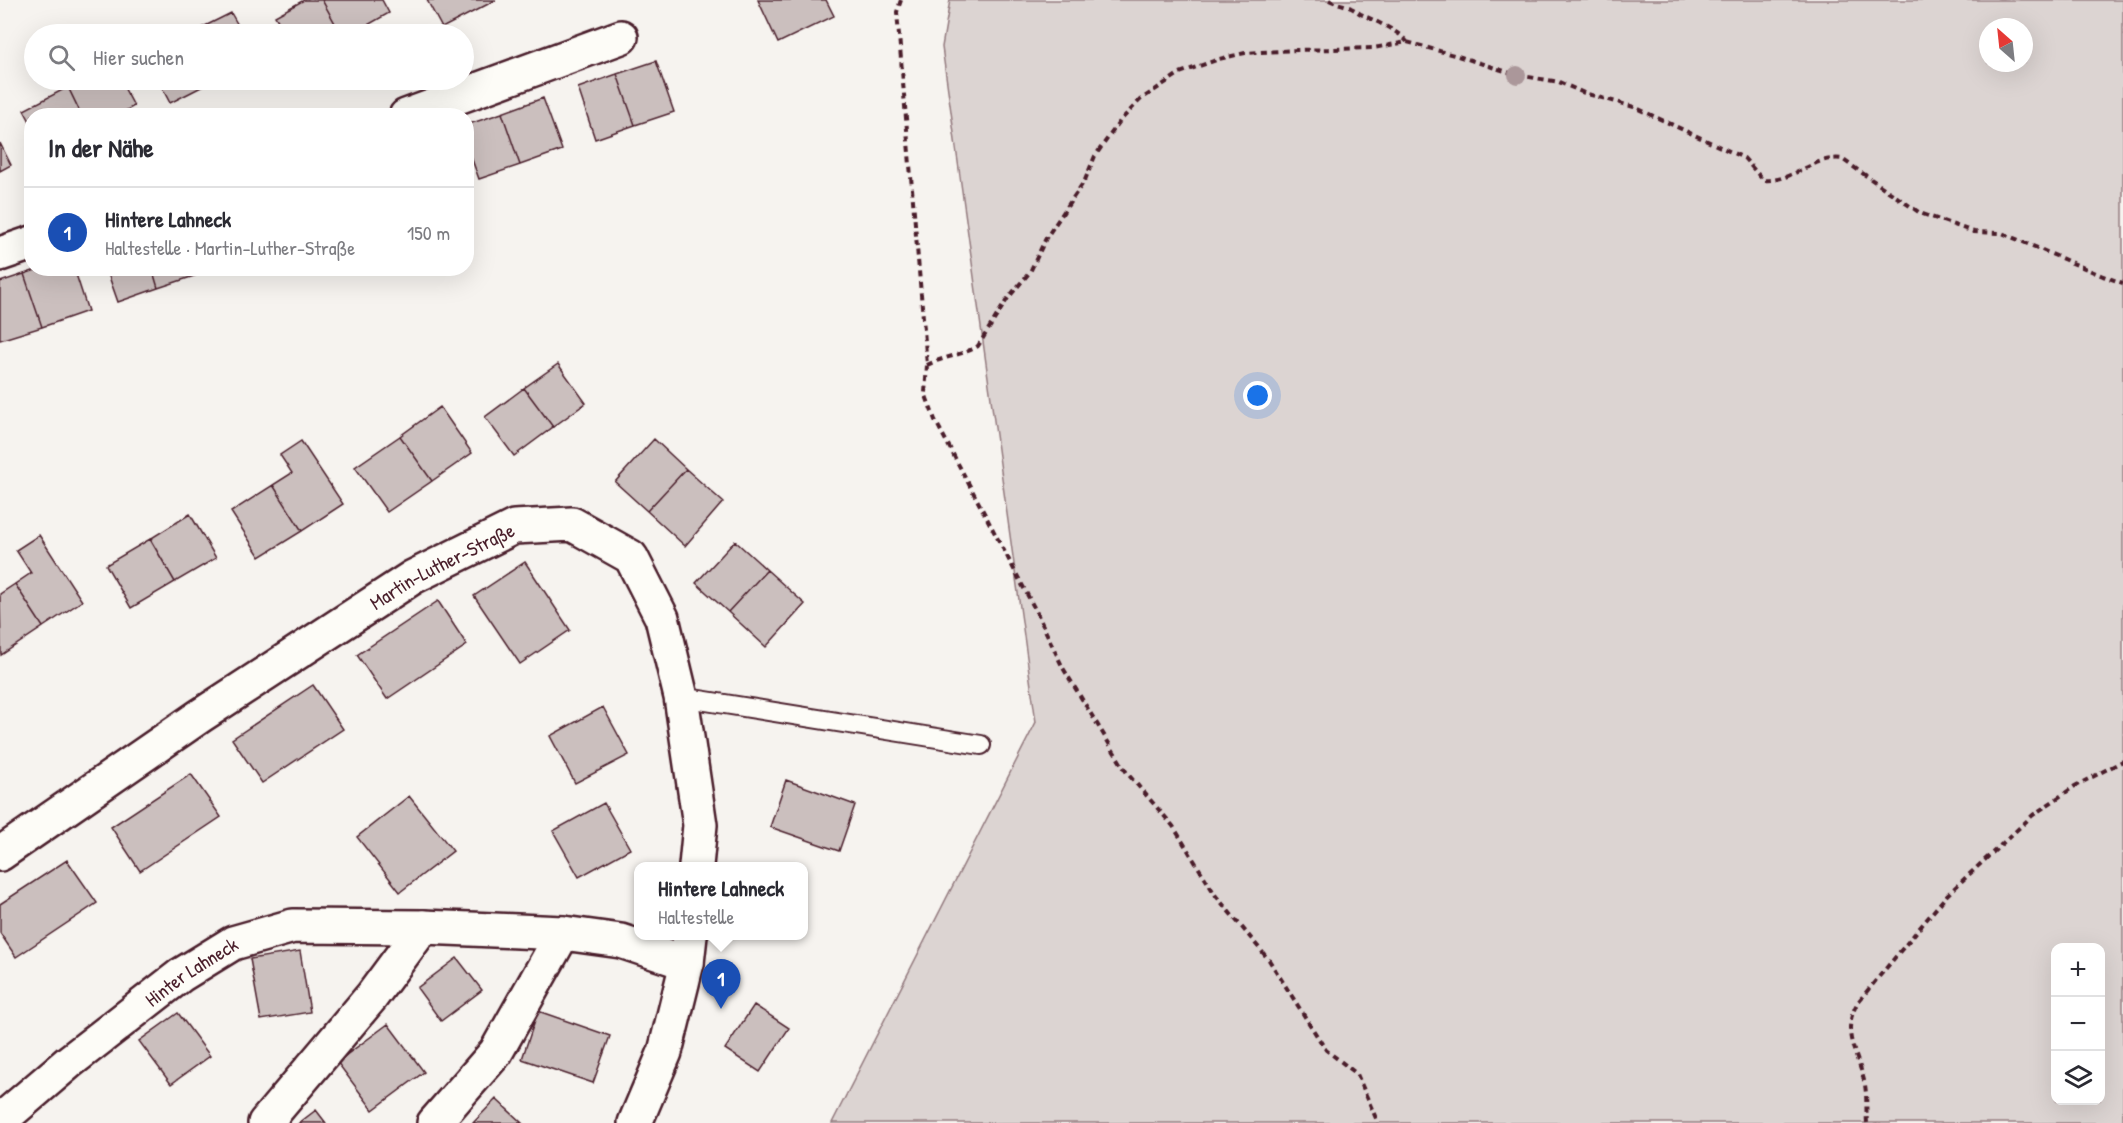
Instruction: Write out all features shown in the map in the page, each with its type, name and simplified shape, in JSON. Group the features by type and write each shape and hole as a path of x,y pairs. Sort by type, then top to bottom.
{"street":[{"path":"428,108 621,37"},
{"path":"0,254 24,246"},
{"name":"Martin-Luther-Straße","path":"0,854 200,716 414,577 514,527 572,524 631,557 662,618 681,697 700,825 696,862"},
{"name":"Hinter Lahneck","path":"0,1121 69,1062 181,975 233,943 293,926 423,927 563,933 688,949"},
{"path":"265,1123 372,996 423,927"},
{"path":"434,1123 496,1052 563,933"},
{"path":"635,1123 665,1052 688,949"}],"lane":[{"path":"681,697 981,745"}],"path":[{"path":"901,0 897,12 927,365 925,393 935,420 1037,613 1063,668 1127,773 1173,826 1216,896 1269,960 1326,1050 1357,1074 1378,1123"},
{"path":"1329,0 1371,17 1402,36 1407,42"},
{"path":"927,365 939,358 972,350 978,346 1008,298 1030,272 1046,238 1084,180 1106,138 1140,100 1180,73 1199,65 1245,53 1373,48 1407,42 1517,75 1559,82 1584,93 1634,107 1744,158 1763,180 1775,181 1830,157 1842,159 1920,213 1974,232 2002,233 2123,283"},
{"path":"1867,1123 1864,1085 1849,1034 1852,1012 1858,1002 1947,895 2033,815 2075,786 2123,761"}],"shaded area":[{"path":"950,0 2123,0 2123,1123 832,1123 1036,722 942,47"}],"building":[{"path":"304,0 322,0 335,24 280,24 275,16"},
{"path":"322,0 382,0 389,13 370,24 335,24"},
{"path":"427,0 496,0 450,24 440,24"},
{"path":"758,0 826,0 834,16 778,43"},
{"path":"231,13 237,24 209,24"},
{"path":"656,61 674,112 635,125 617,74"},
{"path":"617,74 635,125 595,139 578,88"},
{"path":"62,90 69,90 78,108 28,108"},
{"path":"69,90 125,90 134,106 131,108 78,108"},
{"path":"163,90 195,90 170,103"},
{"path":"543,98 562,150 520,165 502,113"},
{"path":"502,113 520,165 479,179 474,165 474,122"},
{"path":"0,143 11,165 0,171"},
{"path":"24,274 42,327 0,340 0,282"},
{"path":"25,276 77,276 88,311 42,327"},
{"path":"109,276 154,276 158,288 118,302"},
{"path":"154,276 194,276 158,288"},
{"path":"558,364 586,403 553,427 524,388"},
{"path":"524,388 553,427 514,456 485,417"},
{"path":"440,407 472,453 432,481 400,436"},
{"path":"400,436 432,481 387,512 355,467"},
{"path":"654,439 686,469 647,511 615,482"},
{"path":"301,441 343,504 302,531 273,485 292,473 280,455"},
{"path":"686,469 723,502 685,546 647,511"},
{"path":"273,485 302,531 260,557 231,512"},
{"path":"190,514 216,558 175,582 150,539"},
{"path":"39,535 82,601 43,627 15,584 31,573 16,550"},
{"path":"150,539 175,582 131,608 106,565"},
{"path":"735,541 767,570 728,612 696,583"},
{"path":"525,562 570,630 520,664 474,596"},
{"path":"767,570 805,604 766,647 728,612"},
{"path":"15,584 43,627 1,655 0,594"},
{"path":"438,601 467,645 387,699 357,655"},
{"path":"313,685 343,729 262,783 232,739"},
{"path":"603,707 629,755 575,783 550,736"},
{"path":"191,774 221,817 140,871 111,827"},
{"path":"786,780 855,805 839,851 770,827"},
{"path":"409,796 453,851 400,892 357,837"},
{"path":"604,803 630,849 579,877 553,831"},
{"path":"67,860 97,903 16,957 0,933 0,904"},
{"path":"300,951 310,1012 261,1020 250,959"},
{"path":"457,958 482,990 441,1021 417,988"},
{"path":"754,1005 789,1028 760,1072 725,1049"},
{"path":"538,1011 610,1036 593,1083 522,1059"},
{"path":"178,1013 210,1056 171,1084 139,1041"},
{"path":"388,1024 424,1072 373,1110 337,1062"},
{"path":"496,1099 522,1123 473,1123"},
{"path":"316,1110 326,1123 299,1123"}],"place":[{"name":"Hintere Lahneck","path":"721,1009"}]}
